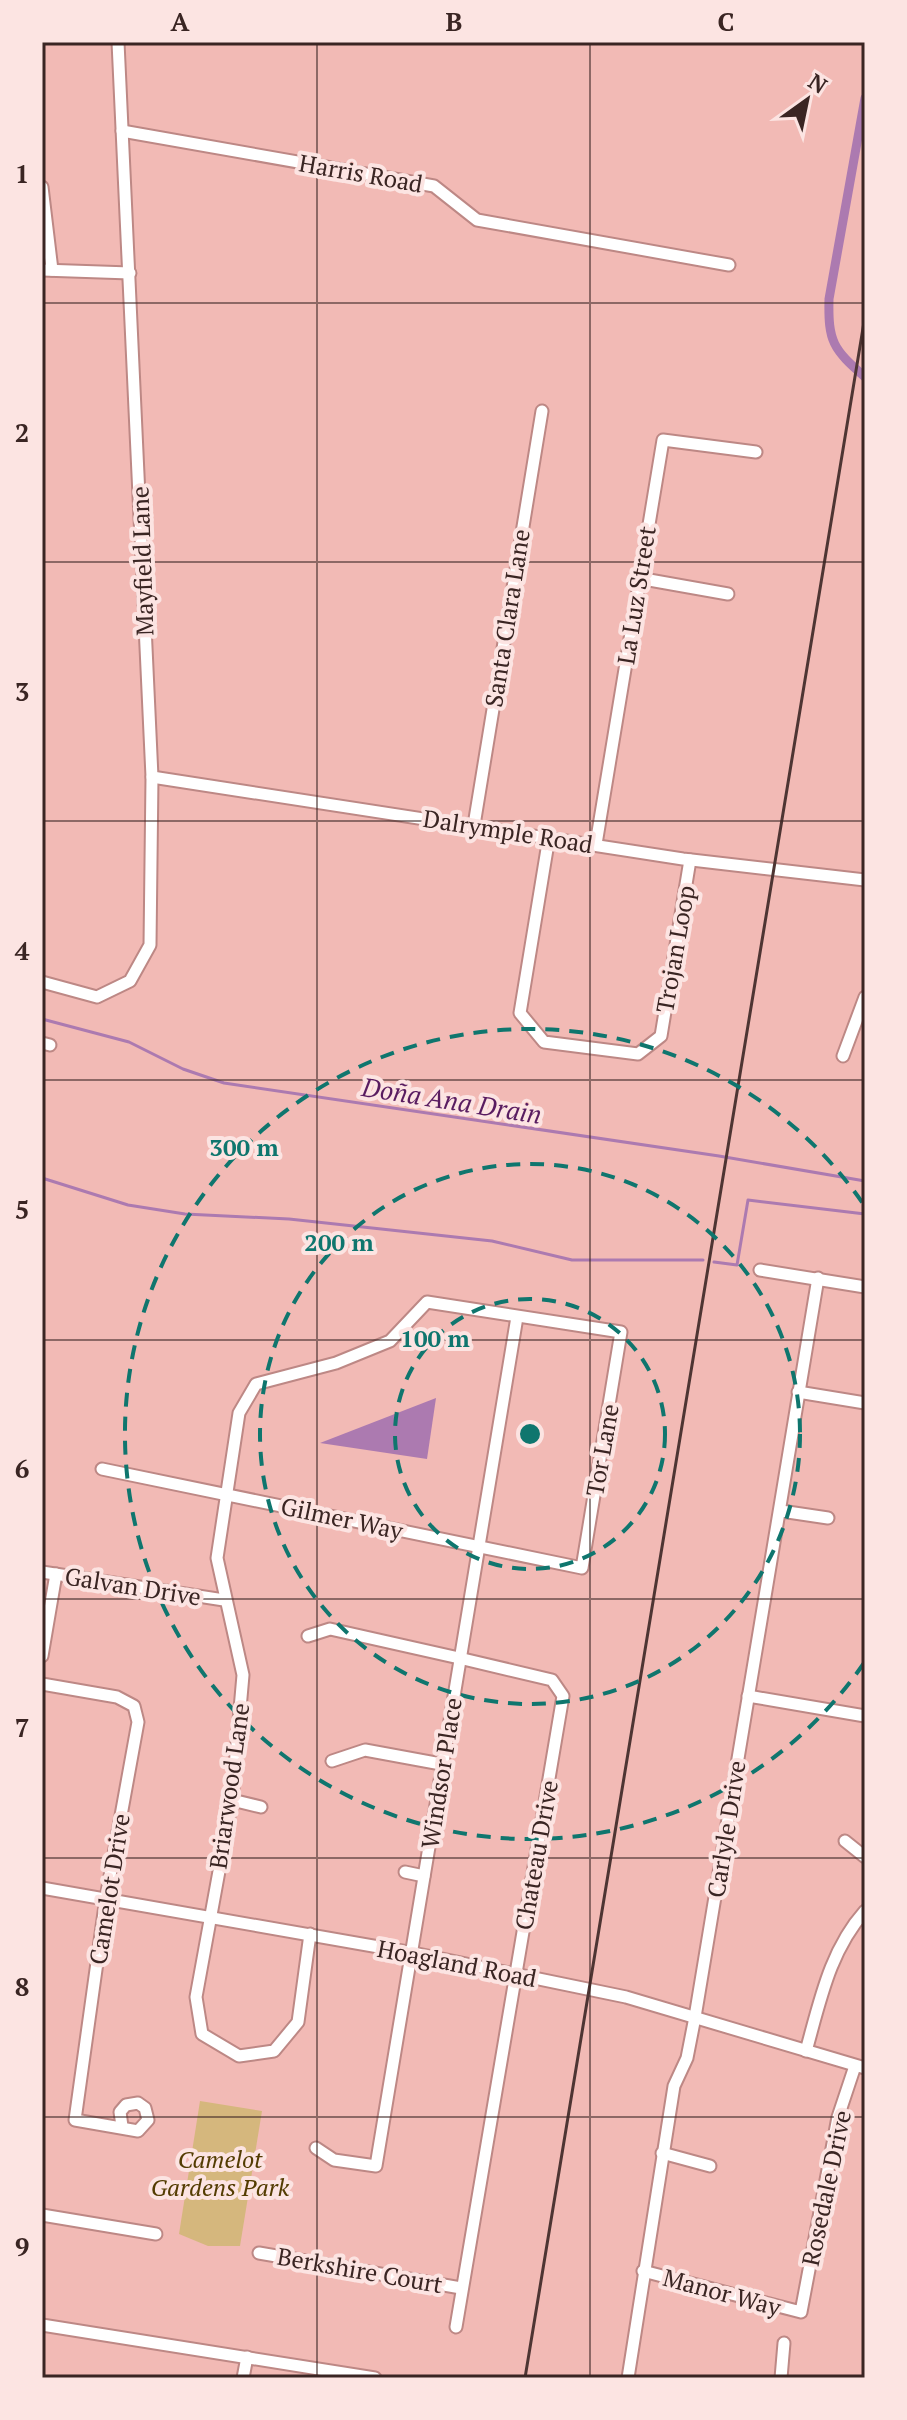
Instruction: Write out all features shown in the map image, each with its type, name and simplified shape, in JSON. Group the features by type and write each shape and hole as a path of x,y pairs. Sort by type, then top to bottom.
{"street":[{"name":"Mayfield Lane","path":"42,982 97,997 130,981 150,945 152,777 118,42"},
{"name":"Harris Road","path":"122,131 434,186 477,220 729,265"},
{"path":"42,187 47,270 130,273"},
{"name":"Santa Clara Lane","path":"474,825 542,411"},
{"name":"La Luz Street","path":"596,844 663,440 756,452"},
{"path":"638,578 728,594"},
{"name":"Dalrymple Road","path":"152,777 690,860 865,880"},
{"name":"Trojan Loop","path":"549,837 520,1013 544,1042 638,1054 661,1036 690,860"},
{"path":"843,1056 865,997"},
{"path":"760,1270 865,1287"},
{"name":"Carlyle Drive","path":"628,2378 662,2153 674,2086 687,2058 695,2017 818,1278"},
{"name":"Briarwood Lane","path":"310,1934 298,2022 274,2051 239,2056 202,2034 196,1997 208,1915 232,1800 243,1675 217,1558 229,1495 239,1413 256,1384 336,1363 390,1341 427,1302 621,1332"},
{"name":"Windsor Place","path":"316,2148 334,2160 376,2166 517,1317"},
{"name":"Tor Lane","path":"582,1568 621,1332"},
{"path":"798,1392 865,1403"},
{"name":"Gilmer Way","path":"102,1469 582,1568"},
{"path":"781,1511 828,1518"},
{"name":"Galvan Drive","path":"42,1572 224,1600"},
{"path":"42,1656 56,1574"},
{"name":"Chateau Drive","path":"308,1636 330,1629 459,1658 552,1680 563,1696 456,2327"},
{"name":"Camelot Drive","path":"42,1684 117,1697 134,1706 138,1722 106,1898 75,2120 122,2126"},
{"path":"748,1696 865,1716"},
{"path":"332,1761 365,1750 441,1764"},
{"path":"232,1800 261,1807"},
{"path":"845,1841 865,1857"},
{"path":"405,1872 424,1876"},
{"name":"Hoagland Road","path":"42,1888 413,1953 626,1997 860,2067"},
{"path":"806,2051 830,1965 865,1911"},
{"name":"Rosedale Drive","path":"801,2312 838,2117 860,2067"},
{"path":"662,2153 710,2166"},
{"path":"42,2215 156,2234"},
{"name":"Berkshire Court","path":"259,2253 461,2288"},
{"name":"Manor Way","path":"643,2271 801,2312"},
{"path":"42,2325 347,2376 375,2378"},
{"path":"781,2378 784,2343"},
{"path":"243,2378 247,2357"}],"green space":[{"name":"Camelot Gardens Park","path":"200,2101 262,2111 240,2246 208,2246 179,2234"}],"shaded area":[{"path":"436,1398 427,1459 320,1443"}],"waterway":[{"path":"865,98 829,299 830,325 835,344 865,377"},
{"name":"Doña Ana Drain","path":"42,1019 129,1042 183,1069 224,1083 719,1156 865,1181"},
{"path":"42,1178 128,1205 185,1214 289,1219 492,1241 572,1260 703,1260"},
{"path":"714,1262 737,1265 748,1200 865,1214"}],"railway":[{"path":"525,2378 865,316"}]}
